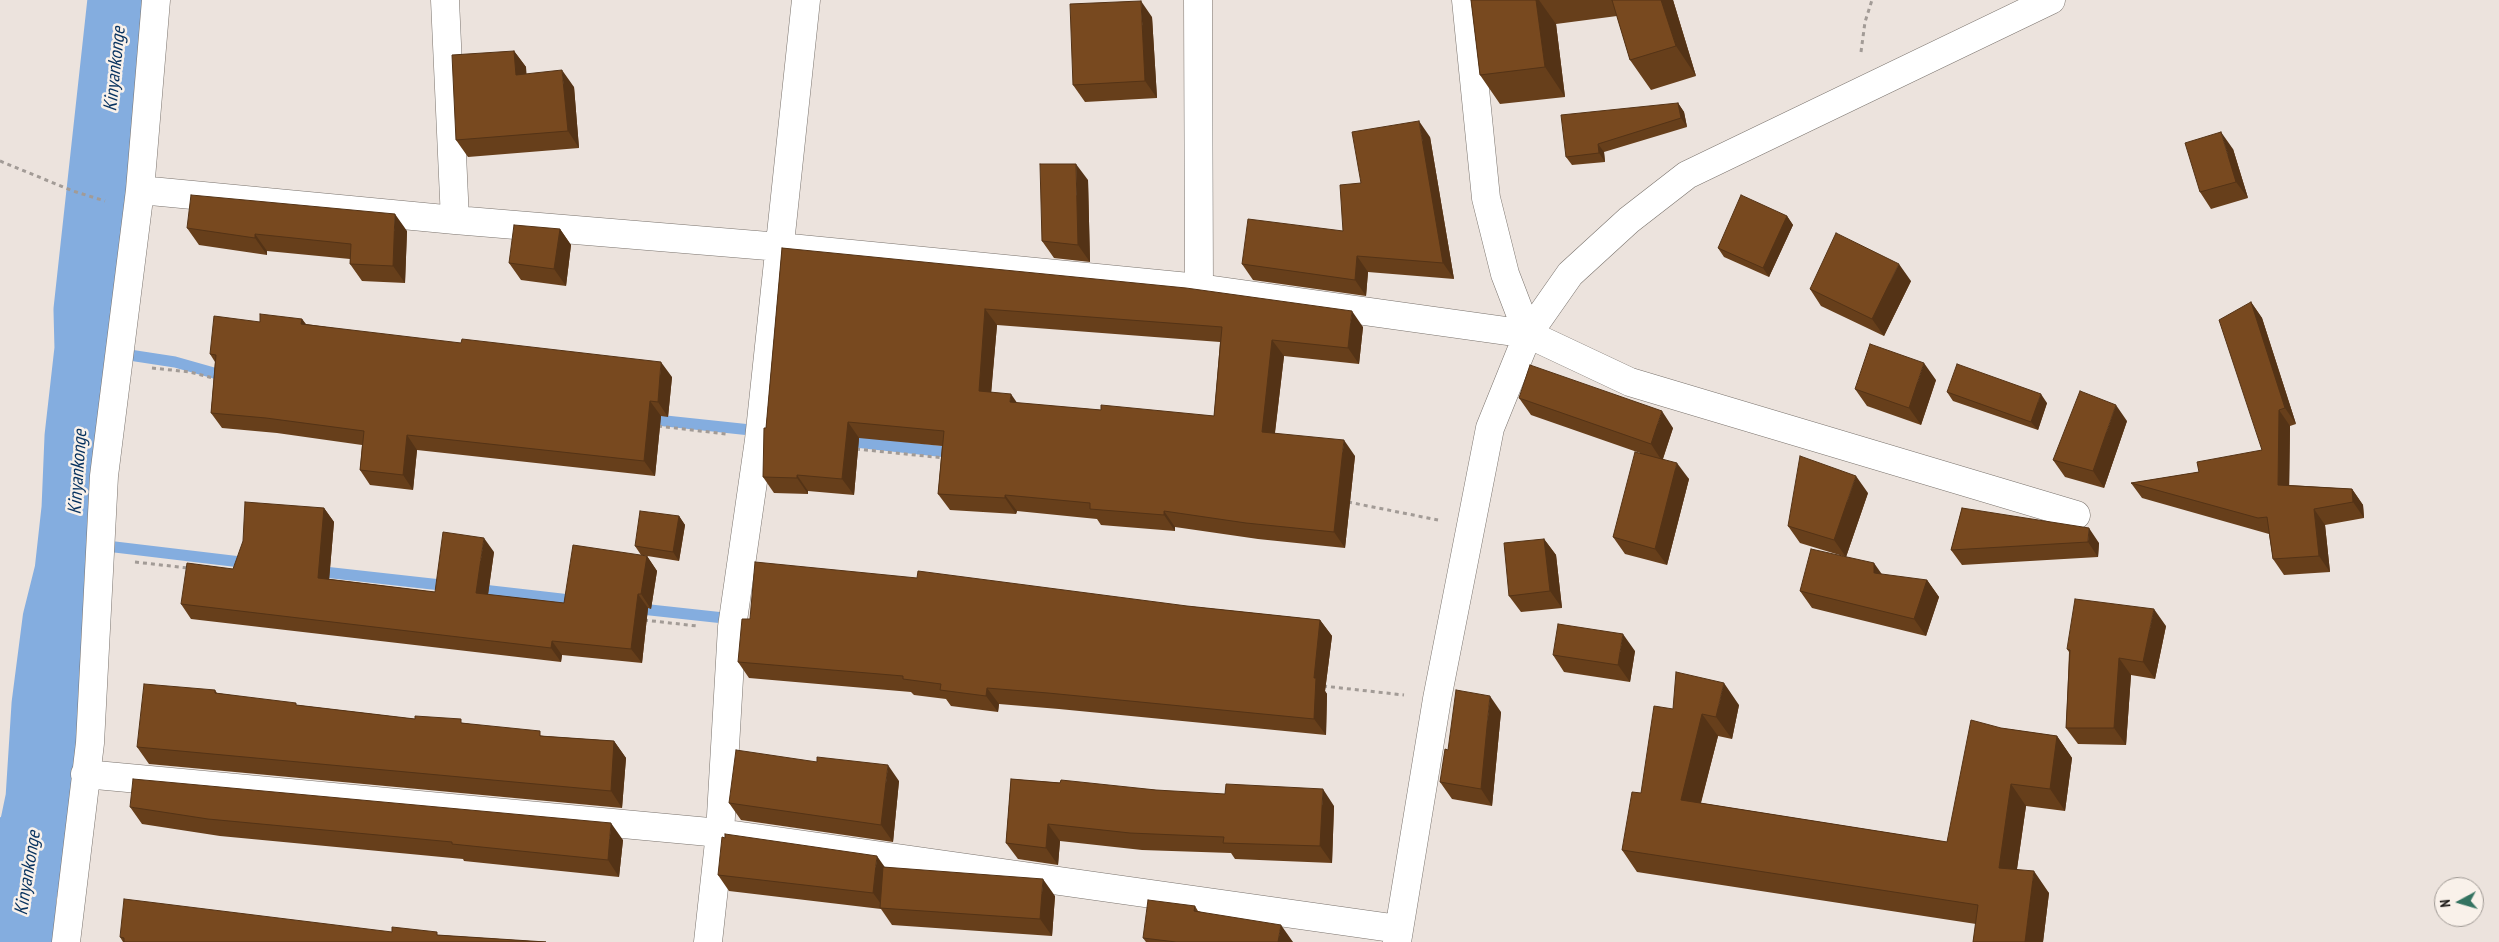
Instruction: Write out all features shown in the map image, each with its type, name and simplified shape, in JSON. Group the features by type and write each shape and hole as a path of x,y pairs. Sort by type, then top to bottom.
{"street":[{"path":"66,942 90,743 104,476 140,190 156,0"},
{"path":"445,0 454,220"},
{"path":"708,942 720,833 732,627 758,440 806,0"},
{"path":"1198,0 1199,288"},
{"path":"1466,0 1486,198 1505,274 1528,334"},
{"path":"86,774 720,833 1398,936 1437,699 1490,428 1528,334 1570,274 1629,220 1688,175 1855,92 2051,0"},
{"path":"140,190 454,220 780,247 1199,288 1528,334 1630,382 2076,514"}],"path":[{"path":"1855,92 1865,22 1872,0"},
{"path":"0,162 73,192 110,202"}],"building":[{"path":"1471,0 1536,0 1545,67 1480,75"},
{"path":"1612,0 1661,0 1676,46 1630,60"},
{"path":"1141,1 1145,81 1073,85 1070,4"},
{"path":"514,51 516,75 562,70 568,131 456,140 452,55"},
{"path":"1678,103 1681,118 1598,144 1599,153 1566,157 1561,115"},
{"path":"1419,121 1443,263 1357,256 1355,280 1242,264 1248,219 1343,231 1340,185 1361,183 1352,132"},
{"path":"2221,132 2236,182 2200,192 2185,143"},
{"path":"1040,164 1076,164 1078,245 1042,241"},
{"path":"191,195 395,214 393,266 350,264 351,244 255,234 255,238 187,228"},
{"path":"1741,195 1787,216 1763,268 1718,248"},
{"path":"514,225 560,229 554,269 509,263"},
{"path":"1836,233 1899,264 1872,319 1810,289"},
{"path":"782,248 1186,288 1352,311 1348,348 1272,340 1262,432 1344,440 1334,532 1246,523 1164,511 1164,515 1090,509 1090,503 1005,495 1005,498 938,494 944,431 848,422 842,479 797,475 797,478 763,477 764,428 766,428","holes":["985,309 1222,327 1214,416 1101,405 1101,410 1010,402 1011,394 979,391"]},
{"path":"2251,302 2285,408 2279,410 2278,485 2352,489 2353,502 2314,509 2319,556 2273,559 2267,517 2258,518 2131,483 2199,472 2197,462 2262,450 2219,320"},
{"path":"260,314 302,319 301,324 461,343 462,339 661,362 658,402 650,401 644,461 407,435 403,475 360,470 364,431 211,413 216,355 210,354 214,316 260,322"},
{"path":"1870,344 1924,363 1909,408 1855,389"},
{"path":"1957,364 2041,394 2031,422 1947,392"},
{"path":"1530,365 1662,411 1651,444 1519,398"},
{"path":"2080,391 2116,405 2093,471 2053,460"},
{"path":"1635,452 1677,463 1655,549 1613,537"},
{"path":"1800,456 1856,476 1834,540 1788,526"},
{"path":"245,502 324,508 318,578 435,592 443,532 484,538 476,593 564,603 573,545 647,556 641,594 638,594 631,649 552,641 551,648 181,604 187,563 233,569 243,541"},
{"path":"1962,508 2089,528 2088,542 1951,550"},
{"path":"640,511 679,516 673,552 635,546"},
{"path":"1544,539 1550,591 1509,596 1504,543"},
{"path":"1811,549 1874,563 1874,573 1927,580 1914,619 1800,591"},
{"path":"755,562 917,578 918,571 1187,606 1320,620 1314,678 1316,678 1314,719 987,688 986,696 940,690 941,684 903,679 903,676 738,662 742,619 750,619"},
{"path":"2075,599 2154,609 2143,662 2119,658 2114,728 2066,728 2070,650 2067,649"},
{"path":"1558,624 1623,634 1618,665 1553,655"},
{"path":"1676,672 1724,683 1716,717 1702,714 1681,800 1947,842 1971,720 2001,728 2057,736 2050,789 2011,784 1999,868 2034,871 2025,942 1973,942 1978,905 1622,850 1632,792 1641,793 1654,706 1673,709"},
{"path":"144,684 215,690 215,693 296,703 296,705 415,719 415,716 461,719 461,723 540,731 540,736 614,741 611,791 137,747"},
{"path":"1456,690 1490,696 1481,789 1440,782 1445,749 1448,750"},
{"path":"736,750 817,762 817,757 888,765 881,825 729,803"},
{"path":"133,779 611,823 608,860 452,844 452,842 208,819 130,807"},
{"path":"1011,779 1060,783 1061,780 1156,790 1225,794 1226,784 1323,789 1320,846 1223,843 1224,837 1130,833 1048,824 1046,848 1006,843"},
{"path":"725,834 877,856 873,893 718,875 722,837 725,838"},
{"path":"883,867 1043,879 1040,919 880,908"},
{"path":"124,899 392,932 392,927 437,932 437,935 546,942 124,942 124,938 120,937"},
{"path":"1148,900 1195,906 1194,911 1281,925 1278,942 1176,942 1143,938"}],"waterway":[{"name":"Kinyankonge","path":"19,942 21,895 41,799 47,705 58,620 70,572 77,509 80,437 90,349 89,310 123,0"},
{"path":"90,349 175,362 228,377"},
{"path":"647,419 760,431"},
{"path":"846,441 956,453"},
{"path":"73,542 249,563"},
{"path":"315,571 450,586"},
{"path":"474,589 579,601"},
{"path":"632,608 733,619"},
{"path":"0,824 41,799"}]}
